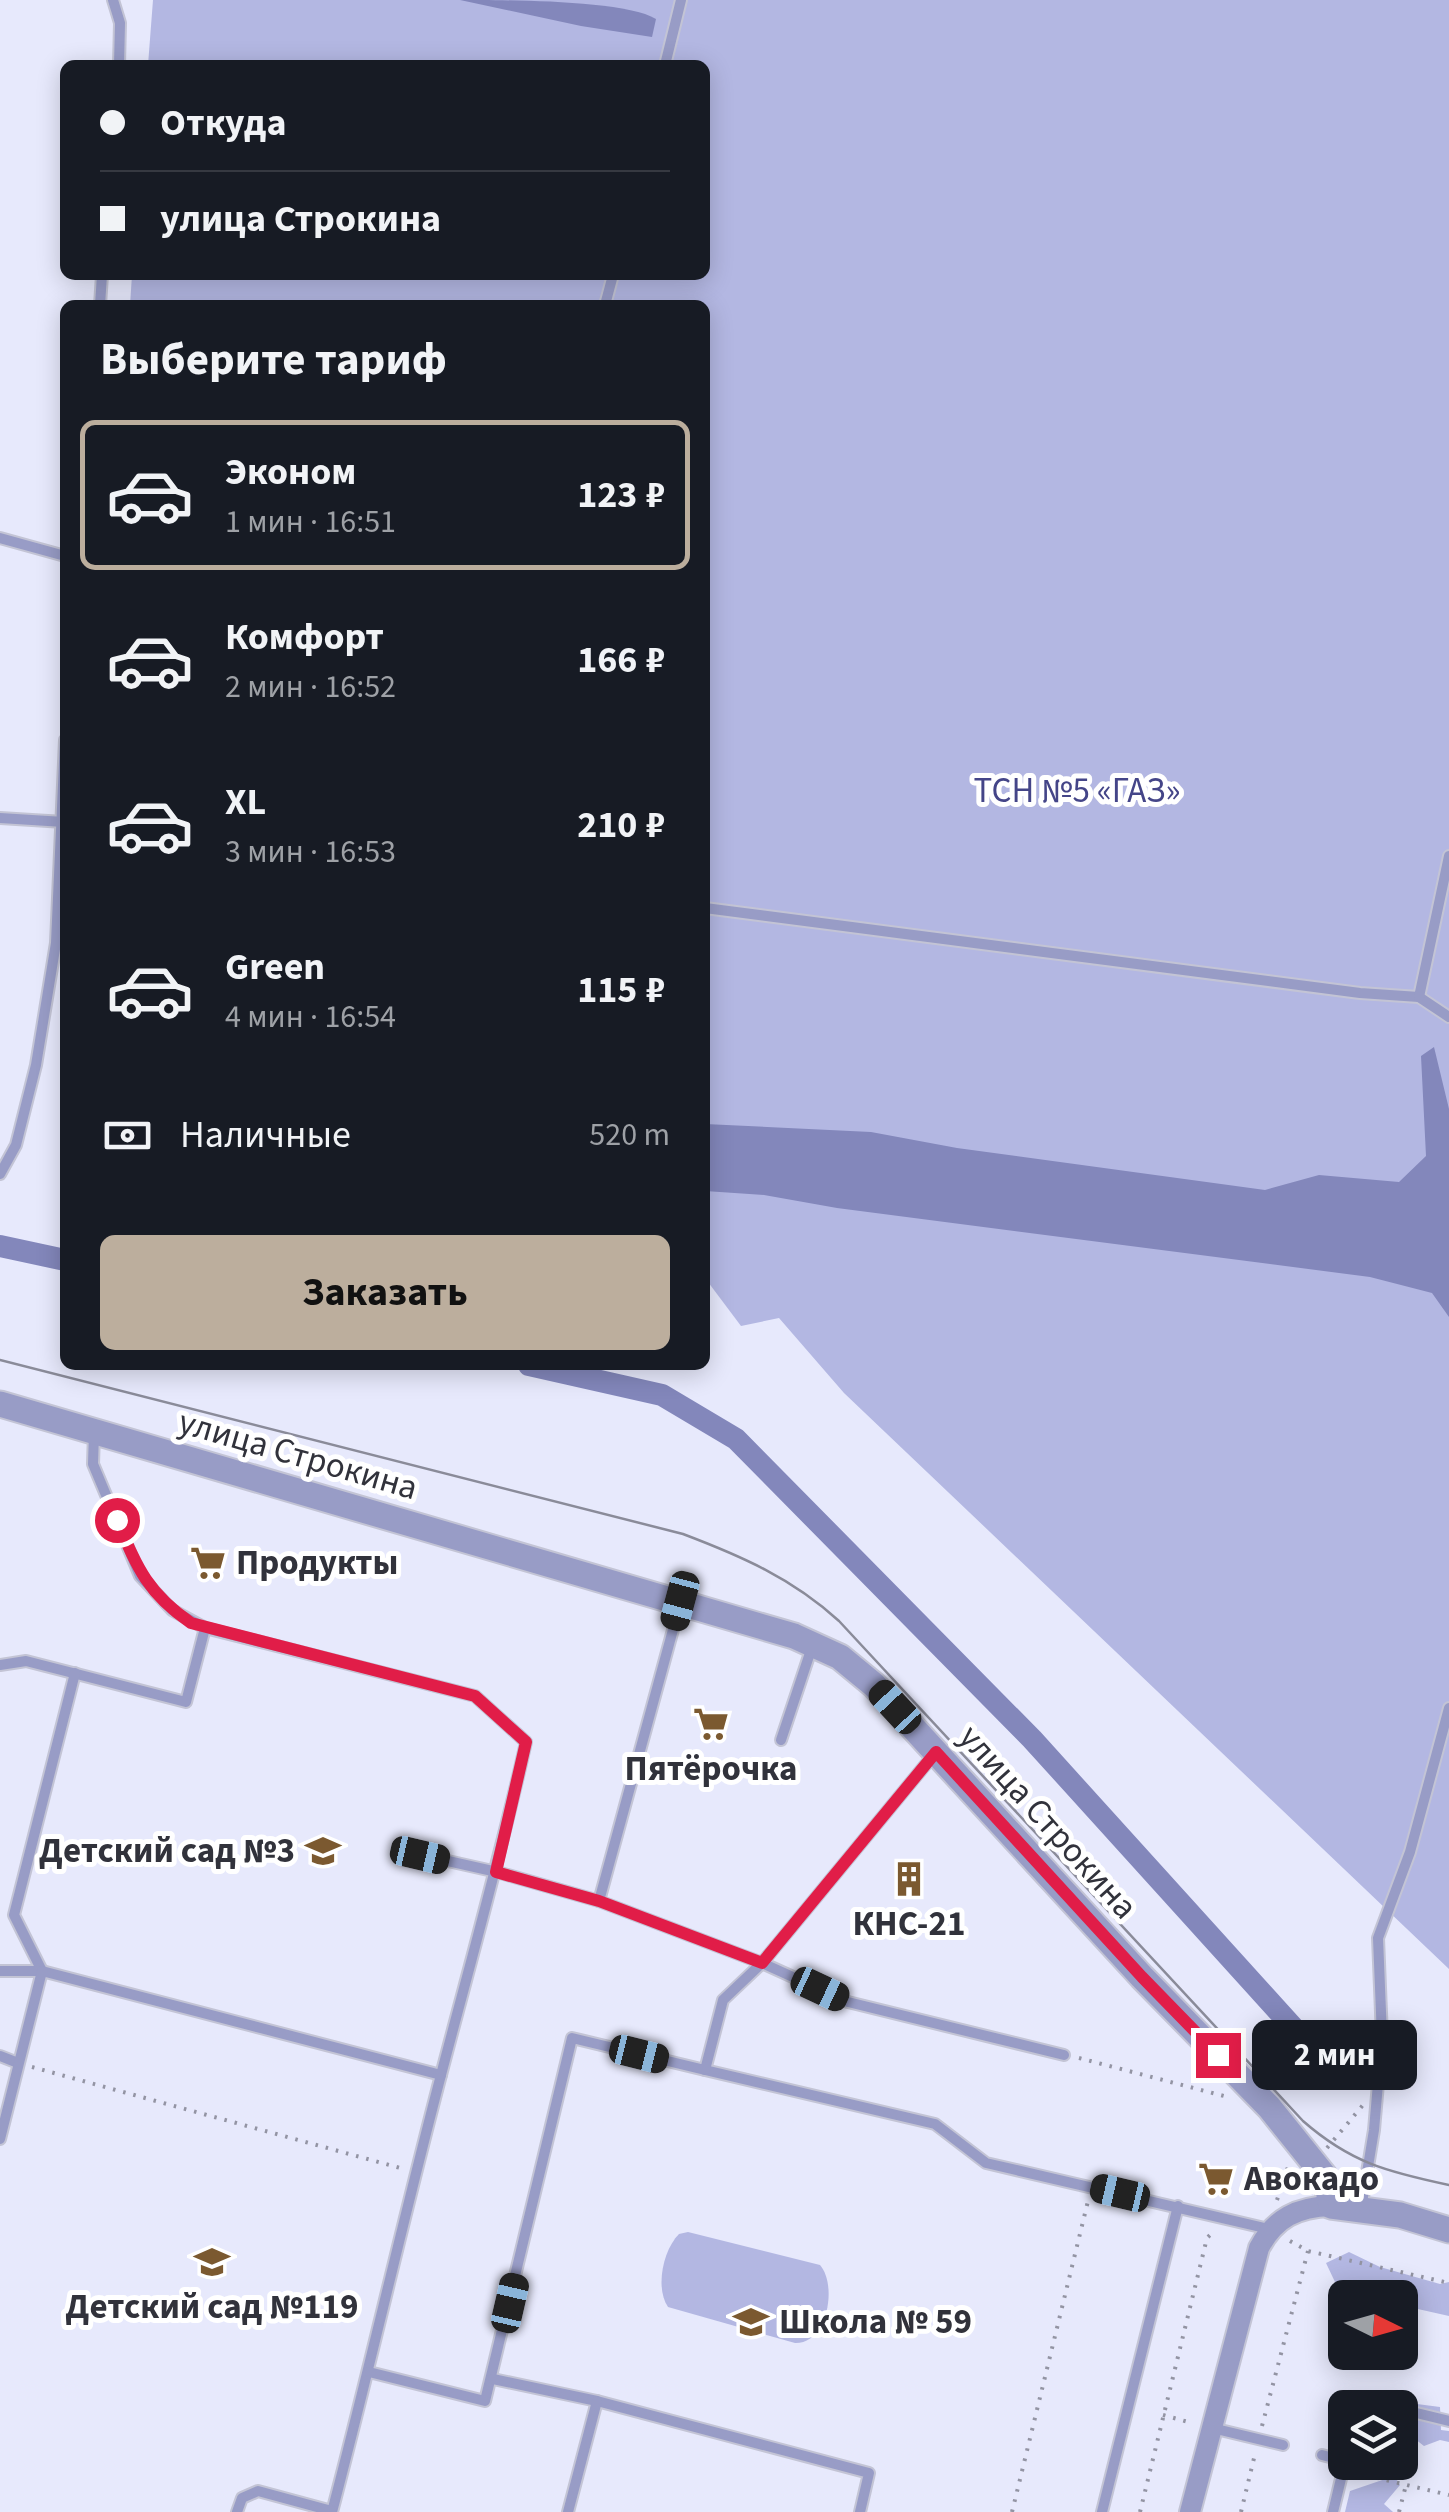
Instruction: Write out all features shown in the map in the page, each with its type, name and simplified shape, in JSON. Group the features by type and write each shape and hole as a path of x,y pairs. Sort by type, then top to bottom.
{"street":[{"name":"улица Строкина","path":"0,1404 680,1601 814,1643 840,1656 874,1685 1142,1977 1269,2107 1326,2178 1331,2206"},
{"path":"1190,2512 1259,2248 1269,2229 1293,2212 1331,2206 1400,2216 1449,2230"}],"lane":[{"path":"113,0 120,23 119,60"},
{"path":"666,60 681,0"},
{"path":"0,538 60,555"},
{"path":"0,818 60,822"},
{"path":"1420,997 1449,856"},
{"path":"0,1174 16,1144 36,1065 56,942 60,862"},
{"path":"710,909 1420,997 1449,1017"},
{"path":"94,1432 93,1464 140,1576 172,1610 205,1628 475,1696 526,1742 332,2512 258,2491 242,2498 237,2512"},
{"path":"599,1901 680,1601"},
{"path":"0,1664 26,1661 186,1702 205,1628"},
{"path":"781,1740 814,1643"},
{"path":"0,2139 42,1971 14,1915 75,1673"},
{"path":"1362,2209 1382,2037 1378,1938 1410,1852 1449,1708"},
{"path":"705,2070 723,2000 762,1963 936,1752"},
{"path":"399,1850 599,1901 762,1963 848,2002 1064,2054"},
{"path":"0,1912 14,1915"},
{"path":"0,1971 42,1971 441,2075"},
{"path":"369,2372 485,2401 572,2038 935,2124 986,2163 1269,2229"},
{"path":"0,2056 18,2063"},
{"path":"1102,2512 1178,2206"},
{"path":"492,2379 597,2401 869,2473 860,2512"},
{"path":"568,2512 597,2401"},
{"path":"1418,2413 1449,2421"},
{"path":"1212,2428 1282,2445"},
{"path":"1322,2455 1328,2457"},
{"path":"1333,2512 1340,2480"}],"path":[{"path":"1064,2054 1232,2098"},
{"path":"18,2063 416,2172"},
{"path":"1012,2512 1091,2186"},
{"path":"1140,2512 1207,2238 1226,2217"},
{"path":"1269,2229 1308,2252 1449,2283"},
{"path":"1241,2512 1308,2252"},
{"path":"1162,2415 1212,2428"},
{"path":"1391,2480 1449,2495"},
{"path":"1399,2512 1406,2485"}],"green space":[{"name":"ТСН №5 «ГАЗ»","path":"153,0 1449,0 1449,1969 844,1393 779,1318 741,1326 710,1285 710,300 130,300 132,280 710,280 710,60 148,60"},
{"path":"688,2232 820,2265 828,2299 822,2324 815,2334 795,2343 668,2307 662,2290 665,2259 673,2241"},
{"path":"1349,2252 1380,2267 1440,2284 1449,2282 1449,2316 1418,2309 1418,2280 1334,2280 1326,2263"},
{"path":"1418,2404 1440,2407 1441,2430 1449,2431 1449,2442 1440,2440 1424,2446 1418,2441"},
{"path":"1382,2480 1397,2480 1400,2485 1384,2504 1393,2512 1345,2512 1350,2491"}],"shaded area":[{"path":"460,0 592,5 656,19 652,37"},
{"path":"1434,1047 1449,1109 1449,1317 1432,1293 1370,1277 837,1208 764,1195 710,1191 710,1124 871,1132 957,1148 1265,1190 1319,1175 1399,1182 1426,1156 1421,1056"}],"waterway":[{"path":"0,1246 60,1259"},
{"path":"551,1370 662,1395 736,1439 1032,1739 1309,2045"}],"tram line":[{"path":"0,1360 683,1534 784,1580 839,1621 1303,2121 1337,2147 1371,2164 1449,2185"}],"place":[{"name":"Продукты","path":"208,1563"},
{"name":"Пятёрочка","path":"711,1724"},
{"name":"Детский сад №3","path":"323,1851"},
{"name":"КНС-21","path":"909,1879"},
{"name":"Авокадо","path":"1216,2179"},
{"name":"Детский сад №119","path":"212,2262"},
{"name":"Школа № 59","path":"751,2322"}],"route":[{"path":"117,1520 140,1576 172,1610 191,1623 475,1696 526,1742 496,1872 599,1901 762,1963 936,1752 1218,2055"}]}
